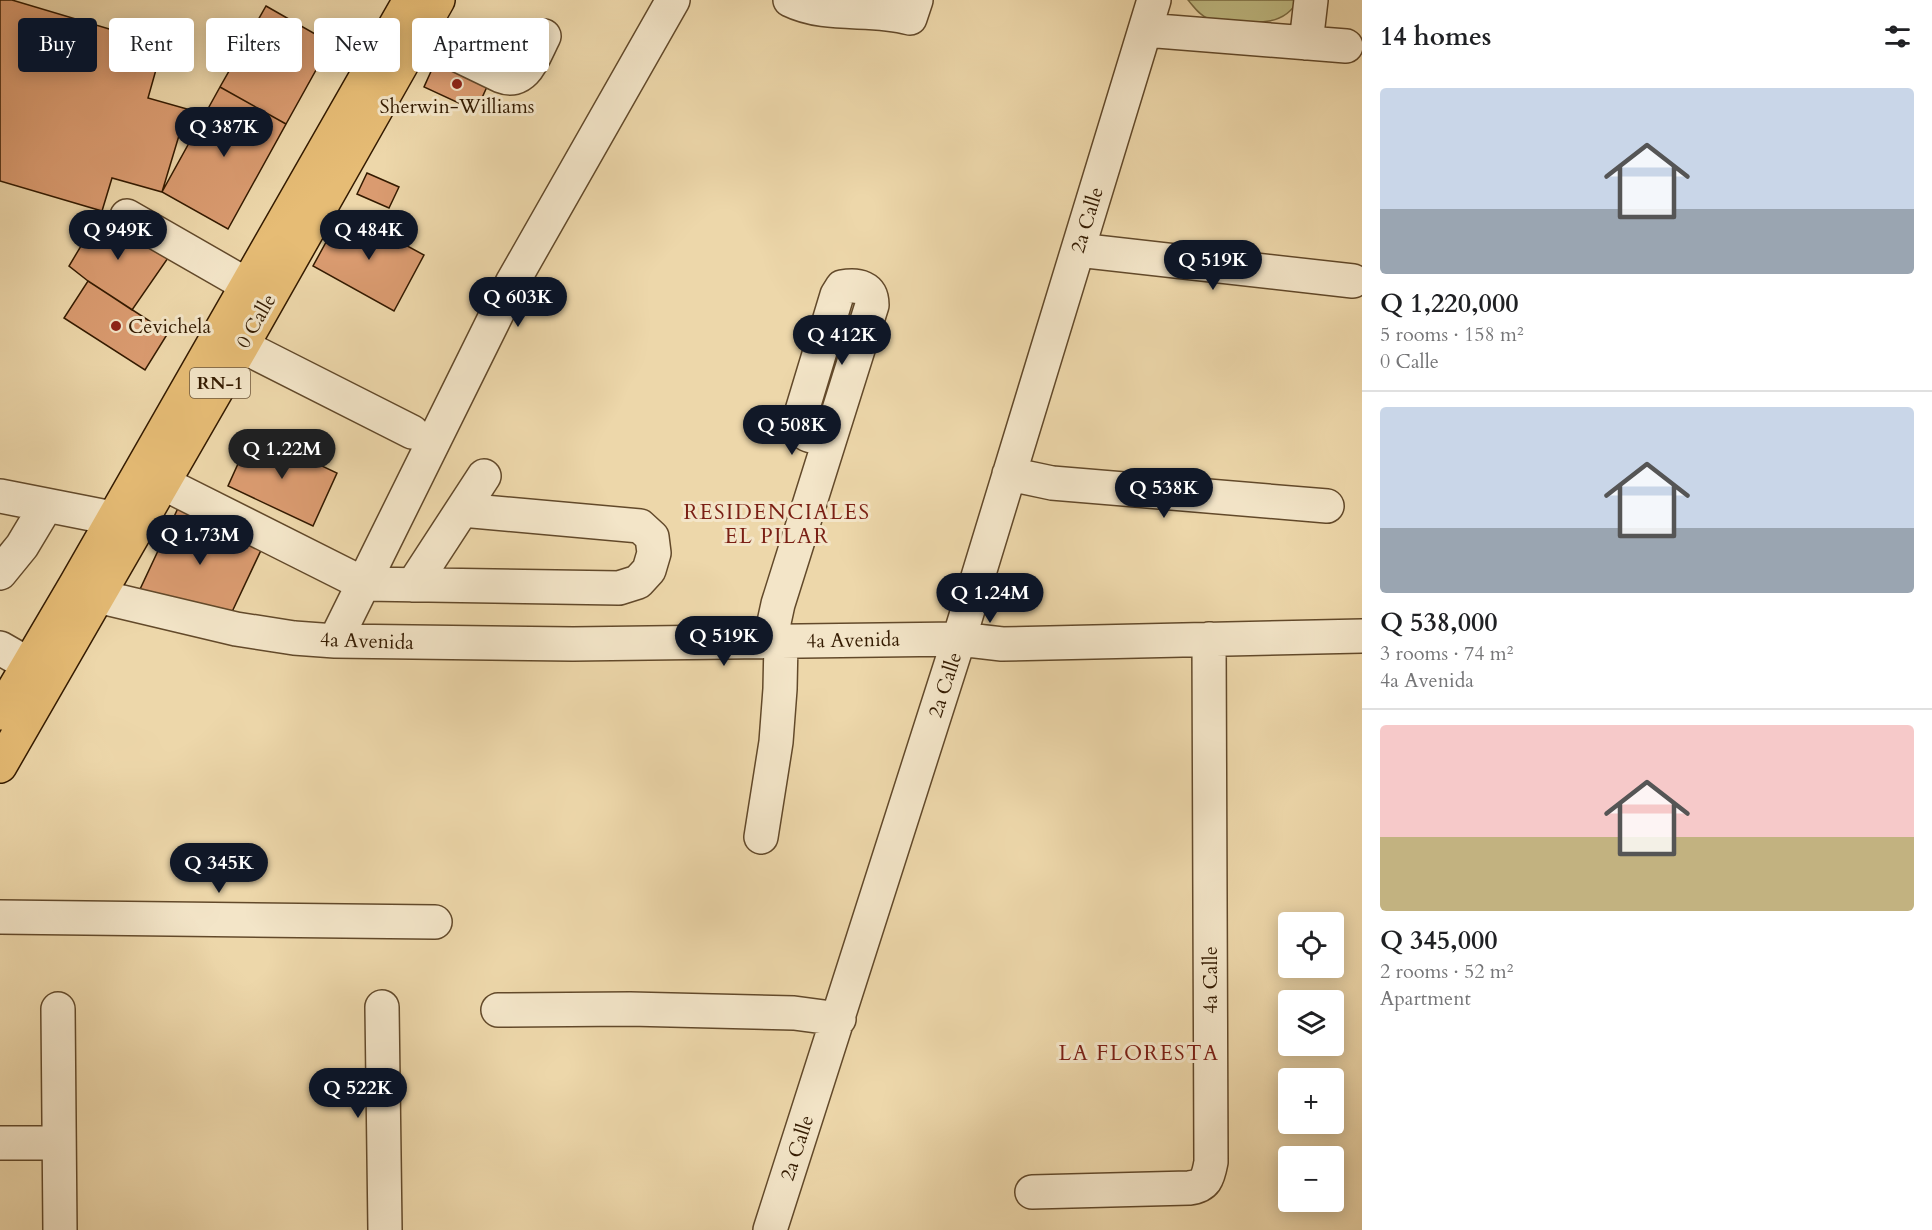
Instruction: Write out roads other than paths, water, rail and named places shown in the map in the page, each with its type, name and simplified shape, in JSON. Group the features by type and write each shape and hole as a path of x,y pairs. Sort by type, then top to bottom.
{"main road":[{"name":"0 Calle","path":"0,713 410,0"},
{"name":"0 Calle","path":"428,18 438,0"},
{"name":"0 Calle","path":"0,766 412,47"}],"street":[{"path":"335,641 512,283 673,0"},
{"path":"790,0 815,8 880,12 913,9"},
{"path":"1306,43 1311,0"},
{"path":"1150,15 1306,43 1346,46"},
{"name":"2a Calle","path":"770,1230 959,639 1150,15"},
{"path":"493,72 513,79 525,72"},
{"path":"127,216 247,285"},
{"path":"1078,250 1353,281"},
{"path":"242,346 412,432"},
{"path":"761,837 776,742 780,689 776,641 778,603 830,440"},
{"path":"1009,474 1052,483 1327,506"},
{"path":"413,585 484,476"},
{"path":"163,483 364,584 619,588 638,582 649,570 654,554 652,537 640,526 462,510"},
{"path":"0,496 112,518"},
{"path":"0,573 22,546 46,506"},
{"name":"4a Avenida","path":"97,596 236,629 335,641 573,644 959,639 1002,644 1362,636"},
{"name":"4a Calle","path":"1032,1192 1189,1188 1205,1183 1209,1174 1211,1162 1209,639"},
{"path":"0,648 28,664"},
{"path":"0,917 435,922"},
{"path":"382,1007 385,1230"},
{"path":"498,1010 630,1009 794,1013 839,1019"},
{"path":"58,1010 60,1230"},
{"path":"0,1143 59,1143"}],"place":[{"name":"Sherwin-Williams","path":"457,84"},
{"name":"Cevichela","path":"116,326"}],"district":[{"name":"RESIDENCIALES EL PILAR","path":"777,524"},
{"name":"LA FLORESTA","path":"1139,1053"}]}
